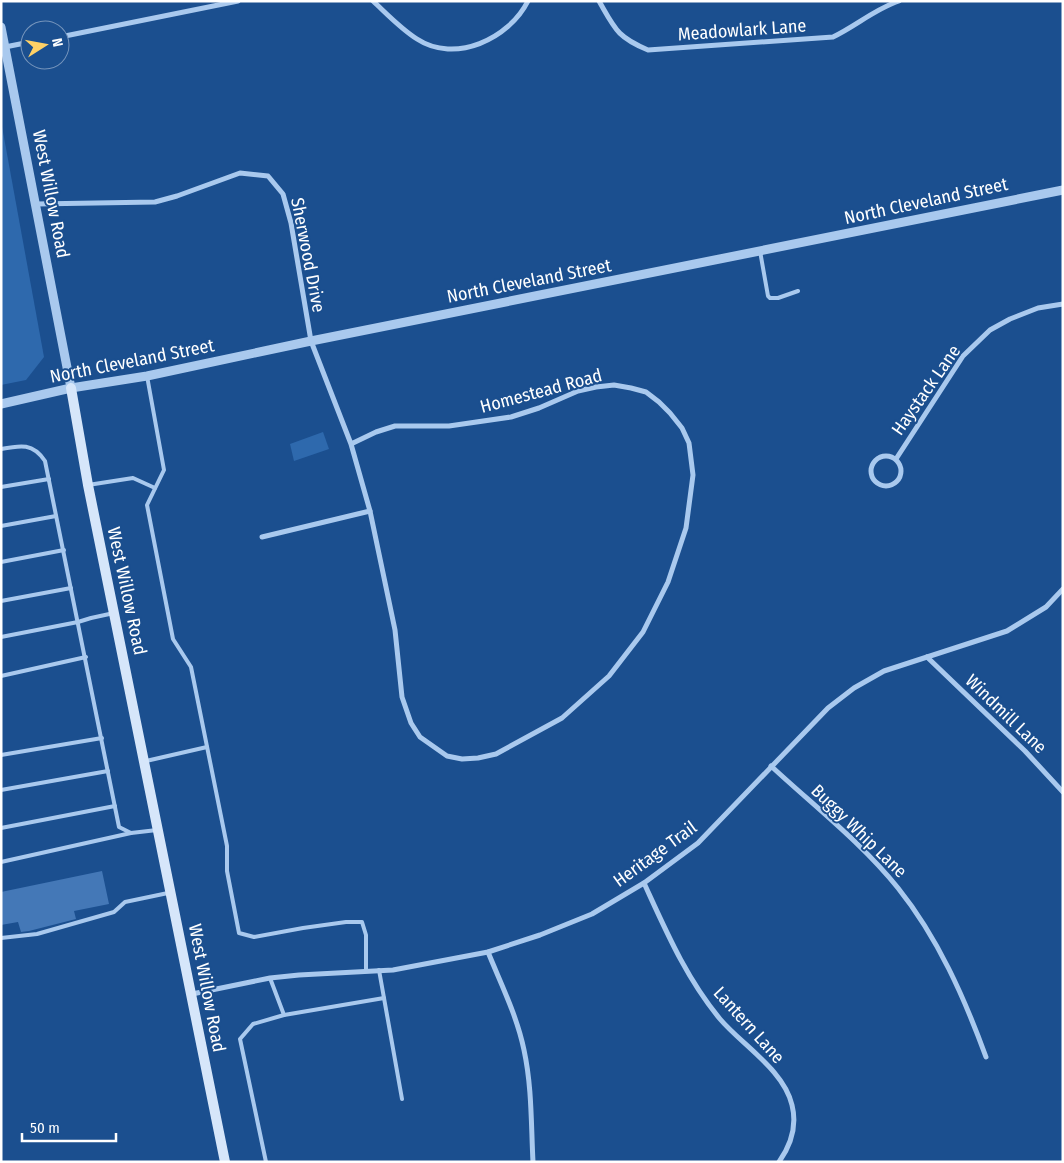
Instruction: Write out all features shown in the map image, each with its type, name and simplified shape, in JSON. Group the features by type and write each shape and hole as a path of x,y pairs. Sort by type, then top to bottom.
{"main road":[{"name":"West Willow Road","path":"71,388 88,485 225,1162"}],"street":[{"path":"210,1 212,8"},
{"path":"70,35 212,8 238,1"},
{"path":"372,1 417,39 435,48 457,48 482,44 508,29 523,12 528,1"},
{"name":"Meadowlark Lane","path":"599,1 618,32 632,43 648,50 833,37 850,29 873,13 900,1"},
{"name":"West Willow Road","path":"1,27 71,388"},
{"path":"5,47 20,44"},
{"name":"Sherwood Drive","path":"36,204 155,202 240,173 268,176 284,194 291,223 311,341"},
{"name":"North Cleveland Street","path":"1,404 71,388 147,376 311,341 1063,190"},
{"name":"Haystack Lane","path":"896,459 963,356 990,330 1010,319 1038,308 1063,304"},
{"name":"Homestead Road","path":"311,341 351,444 370,511 395,630 402,697 406,710 420,737 447,756 462,758 478,758 496,754 513,746 562,718 609,676 643,632 668,582 686,528 693,475 689,443 682,428 670,413 646,392 614,386 596,387 578,391 539,408 511,417 449,426 388,427 351,444"},
{"name":"Haystack Lane","path":"886,456 896,459 901,472 898,481 885,486 876,482 872,468 877,460 886,456"},
{"path":"262,537 370,511"},
{"name":"Heritage Trail","path":"192,994 270,978 393,970 488,952 540,935 592,914 644,883 698,843 828,708 854,688 884,671 1007,631 1046,607 1063,588"},
{"name":"Windmill Lane","path":"927,657 1025,751 1063,792"},
{"name":"Buggy Whip Lane","path":"771,766 872,858 898,888 924,925 956,981 986,1057"},
{"name":"Lantern Lane","path":"644,883 675,952 698,989 741,1042 763,1061 782,1083 792,1104 794,1124 789,1147 779,1162"},
{"path":"488,952 512,1010 524,1050 530,1092 532,1162"}],"lane":[{"path":"760,251 768,296 770,298 778,298 798,291"},
{"path":"147,376 164,470 147,505 173,639 191,668 227,846 227,871 239,933 254,937 346,922 362,922 366,934 366,971"},
{"path":"1,449 22,445 39,452 45,461 119,827 131,833"},
{"path":"88,485 133,478 155,488"},
{"path":"1,487 49,479"},
{"path":"1,526 56,516"},
{"path":"1,562 64,550"},
{"path":"1,601 71,588"},
{"path":"1,637 114,613"},
{"path":"1,676 86,658"},
{"path":"1,755 102,738"},
{"path":"145,761 207,747"},
{"path":"1,790 108,771"},
{"path":"1,828 115,806"},
{"path":"1,862 131,833 159,830"},
{"path":"1,938 37,934 114,912 125,902 171,892"},
{"path":"379,970 402,1099"},
{"path":"270,978 284,1015"},
{"path":"266,1162 240,1039 253,1024 284,1015 384,998"}],"shaded area":[{"path":"1,121 44,357 26,380 1,385"},
{"path":"323,432 329,449 294,461 290,444"}],"building":[{"path":"102,871 109,904 74,911 76,919 29,931 21,932 18,922 1,925 1,892"}]}
